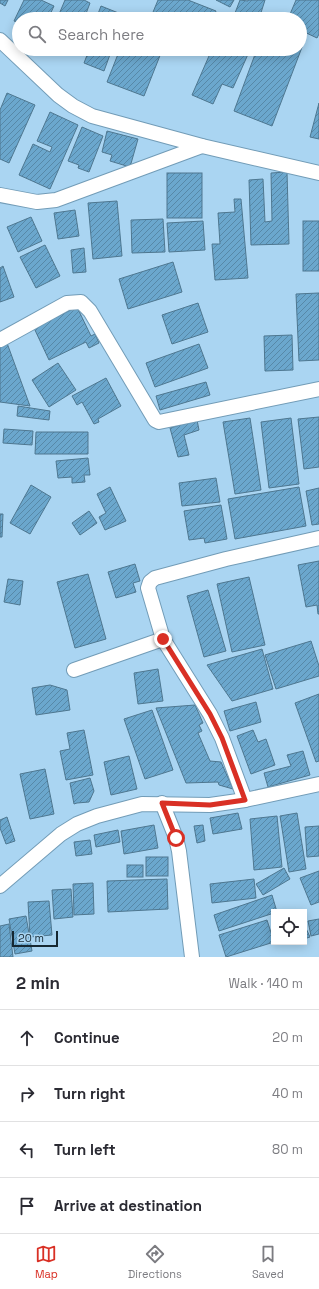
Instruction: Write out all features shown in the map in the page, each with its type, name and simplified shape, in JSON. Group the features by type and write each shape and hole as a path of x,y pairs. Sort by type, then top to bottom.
{"street":[{"path":"0,40 12,52"},
{"path":"17,56 58,96 92,116 202,146 319,173"},
{"path":"0,195 37,202 56,200 202,146"},
{"path":"0,340 67,303 81,302 90,310 155,420 159,422 319,389"},
{"path":"245,800 222,738 213,720 163,639 148,588 150,582 155,578 226,559 319,538"},
{"path":"74,670 163,639"},
{"path":"0,886 61,834 77,824 97,816 142,804 162,803 210,805 245,800 319,784"},
{"path":"162,803 176,838 179,851 192,957"}],"building":[{"path":"0,0 8,0 5,6 0,3"},
{"path":"24,0 41,0 54,6 51,12 18,12"},
{"path":"65,0 84,0 90,3 87,12 60,12"},
{"path":"158,0 188,0 216,11 216,12 153,12"},
{"path":"216,0 234,0 230,7"},
{"path":"240,0 265,0 261,12 235,12"},
{"path":"296,0 319,0 319,34 317,38 307,33 307,12 291,12"},
{"path":"101,6 116,12 99,12"},
{"path":"87,56 109,56 104,71 84,63"},
{"path":"117,56 160,56 144,96 107,82"},
{"path":"209,56 247,56 233,88 222,84 213,104 192,95"},
{"path":"254,56 299,56 272,126 234,111"},
{"path":"7,93 35,105 9,163 0,159 0,110"},
{"path":"319,103 319,139 310,137"},
{"path":"50,112 78,125 50,189 19,175 33,144 50,152 52,147 37,141"},
{"path":"82,127 103,136 89,172 78,168 79,165 68,161"},
{"path":"107,131 138,139 130,167 110,161 112,155 102,152"},
{"path":"287,172 289,244 251,245 249,180 263,179 265,222 272,221 271,173"},
{"path":"167,173 202,173 202,218 167,218"},
{"path":"234,199 241,199 248,278 215,280 212,244 220,244 218,213 235,212"},
{"path":"117,201 122,256 93,259 88,203"},
{"path":"75,210 79,236 58,239 54,213"},
{"path":"31,217 42,241 18,252 7,227"},
{"path":"163,219 165,252 132,253 131,220"},
{"path":"203,221 205,250 169,252 167,223"},
{"path":"303,221 319,221 319,271 303,271"},
{"path":"45,245 60,276 36,288 20,257"},
{"path":"84,248 86,272 73,273 71,250"},
{"path":"173,262 182,292 128,309 119,279"},
{"path":"3,266 14,297 0,302 0,268"},
{"path":"319,293 319,360 299,361 296,294"},
{"path":"198,303 208,332 172,344 162,315"},
{"path":"77,307 91,336 95,334 99,343 89,348 86,342 49,360 34,328"},
{"path":"292,335 293,370 265,371 264,336"},
{"path":"7,343 30,406 0,402 0,346"},
{"path":"199,344 208,368 155,387 146,363"},
{"path":"58,363 76,390 49,407 32,380"},
{"path":"106,378 121,406 98,419 99,422 94,424 82,402 77,405 72,396"},
{"path":"206,382 210,395 160,410 156,396"},
{"path":"18,406 50,411 49,420 17,416"},
{"path":"319,417 319,467 304,469 298,419"},
{"path":"250,418 261,490 235,494 223,422"},
{"path":"291,418 299,484 269,488 261,422"},
{"path":"197,420 199,430 184,435 189,455 178,457 170,428"},
{"path":"4,429 33,431 32,445 3,443"},
{"path":"36,432 88,432 88,454 35,454"},
{"path":"88,458 90,475 84,475 85,482 72,483 72,477 58,478 56,461"},
{"path":"216,478 220,502 182,506 179,483"},
{"path":"31,485 51,497 30,534 10,523"},
{"path":"110,487 126,521 105,530 99,517 106,513 97,494"},
{"path":"299,487 306,526 235,539 228,499"},
{"path":"319,488 319,524 312,525 306,491"},
{"path":"221,505 227,539 205,543 204,538 189,540 184,511"},
{"path":"89,511 97,523 80,535 72,523"},
{"path":"0,514 3,514 2,537 0,537"},
{"path":"319,561 318,614 317,605 306,607 298,565"},
{"path":"135,564 140,581 133,583 136,592 116,598 108,572"},
{"path":"88,574 106,639 75,648 57,582"},
{"path":"249,577 265,645 232,652 217,584"},
{"path":"8,579 23,581 20,605 4,602"},
{"path":"208,590 226,651 204,657 187,596"},
{"path":"311,641 319,666 319,676 276,689 265,655"},
{"path":"262,649 273,689 232,701 207,665"},
{"path":"158,669 163,701 138,704 134,673"},
{"path":"50,685 67,690 70,710 36,715 32,688"},
{"path":"319,694 319,761 316,762 295,703"},
{"path":"256,702 261,722 230,731 224,711"},
{"path":"195,705 203,723 199,725 202,731 198,733 210,761 221,762 233,789 219,785 218,782 186,783 156,708"},
{"path":"152,710 173,770 145,779 124,719"},
{"path":"84,730 93,775 66,780 60,751 70,749 67,733"},
{"path":"253,730 258,742 266,739 275,765 251,774 237,736"},
{"path":"303,751 310,775 268,787 264,773 291,766 287,755"},
{"path":"129,756 137,789 111,795 104,762"},
{"path":"45,769 54,814 30,819 20,774"},
{"path":"90,778 94,791 89,802 74,804 70,783"},
{"path":"238,813 242,829 213,834 210,818"},
{"path":"297,813 306,869 289,872 280,816"},
{"path":"277,816 282,867 254,870 250,819"},
{"path":"7,817 15,841 6,844 0,828 0,820"},
{"path":"154,825 158,848 124,854 121,831"},
{"path":"203,825 205,841 197,843 194,826"},
{"path":"319,826 319,856 307,857 305,827"},
{"path":"118,830 120,842 96,847 94,835"},
{"path":"90,840 92,854 76,856 74,842"},
{"path":"146,857 168,857 168,876 146,876"},
{"path":"127,865 143,865 143,877 127,877"},
{"path":"284,868 290,879 263,895 256,884"},
{"path":"319,871 319,902 311,905 300,878"},
{"path":"167,879 168,909 108,912 107,881"},
{"path":"254,879 256,898 212,903 210,884"},
{"path":"93,883 94,914 74,915 73,884"},
{"path":"71,889 73,917 54,919 52,890"},
{"path":"272,895 276,909 271,909 271,914 219,931 214,915"},
{"path":"49,901 52,935 30,937 28,902"},
{"path":"26,916 32,951 15,954 9,919"},
{"path":"319,919 319,934 311,936 308,921"},
{"path":"267,920 271,933 271,943 226,957 219,935"},
{"path":"9,924 13,957 0,957 0,926"},
{"path":"307,930 310,937 307,938"}],"route":[{"path":"163,639 172,656 210,714 222,738 245,800 210,805 162,803 176,838"}]}
